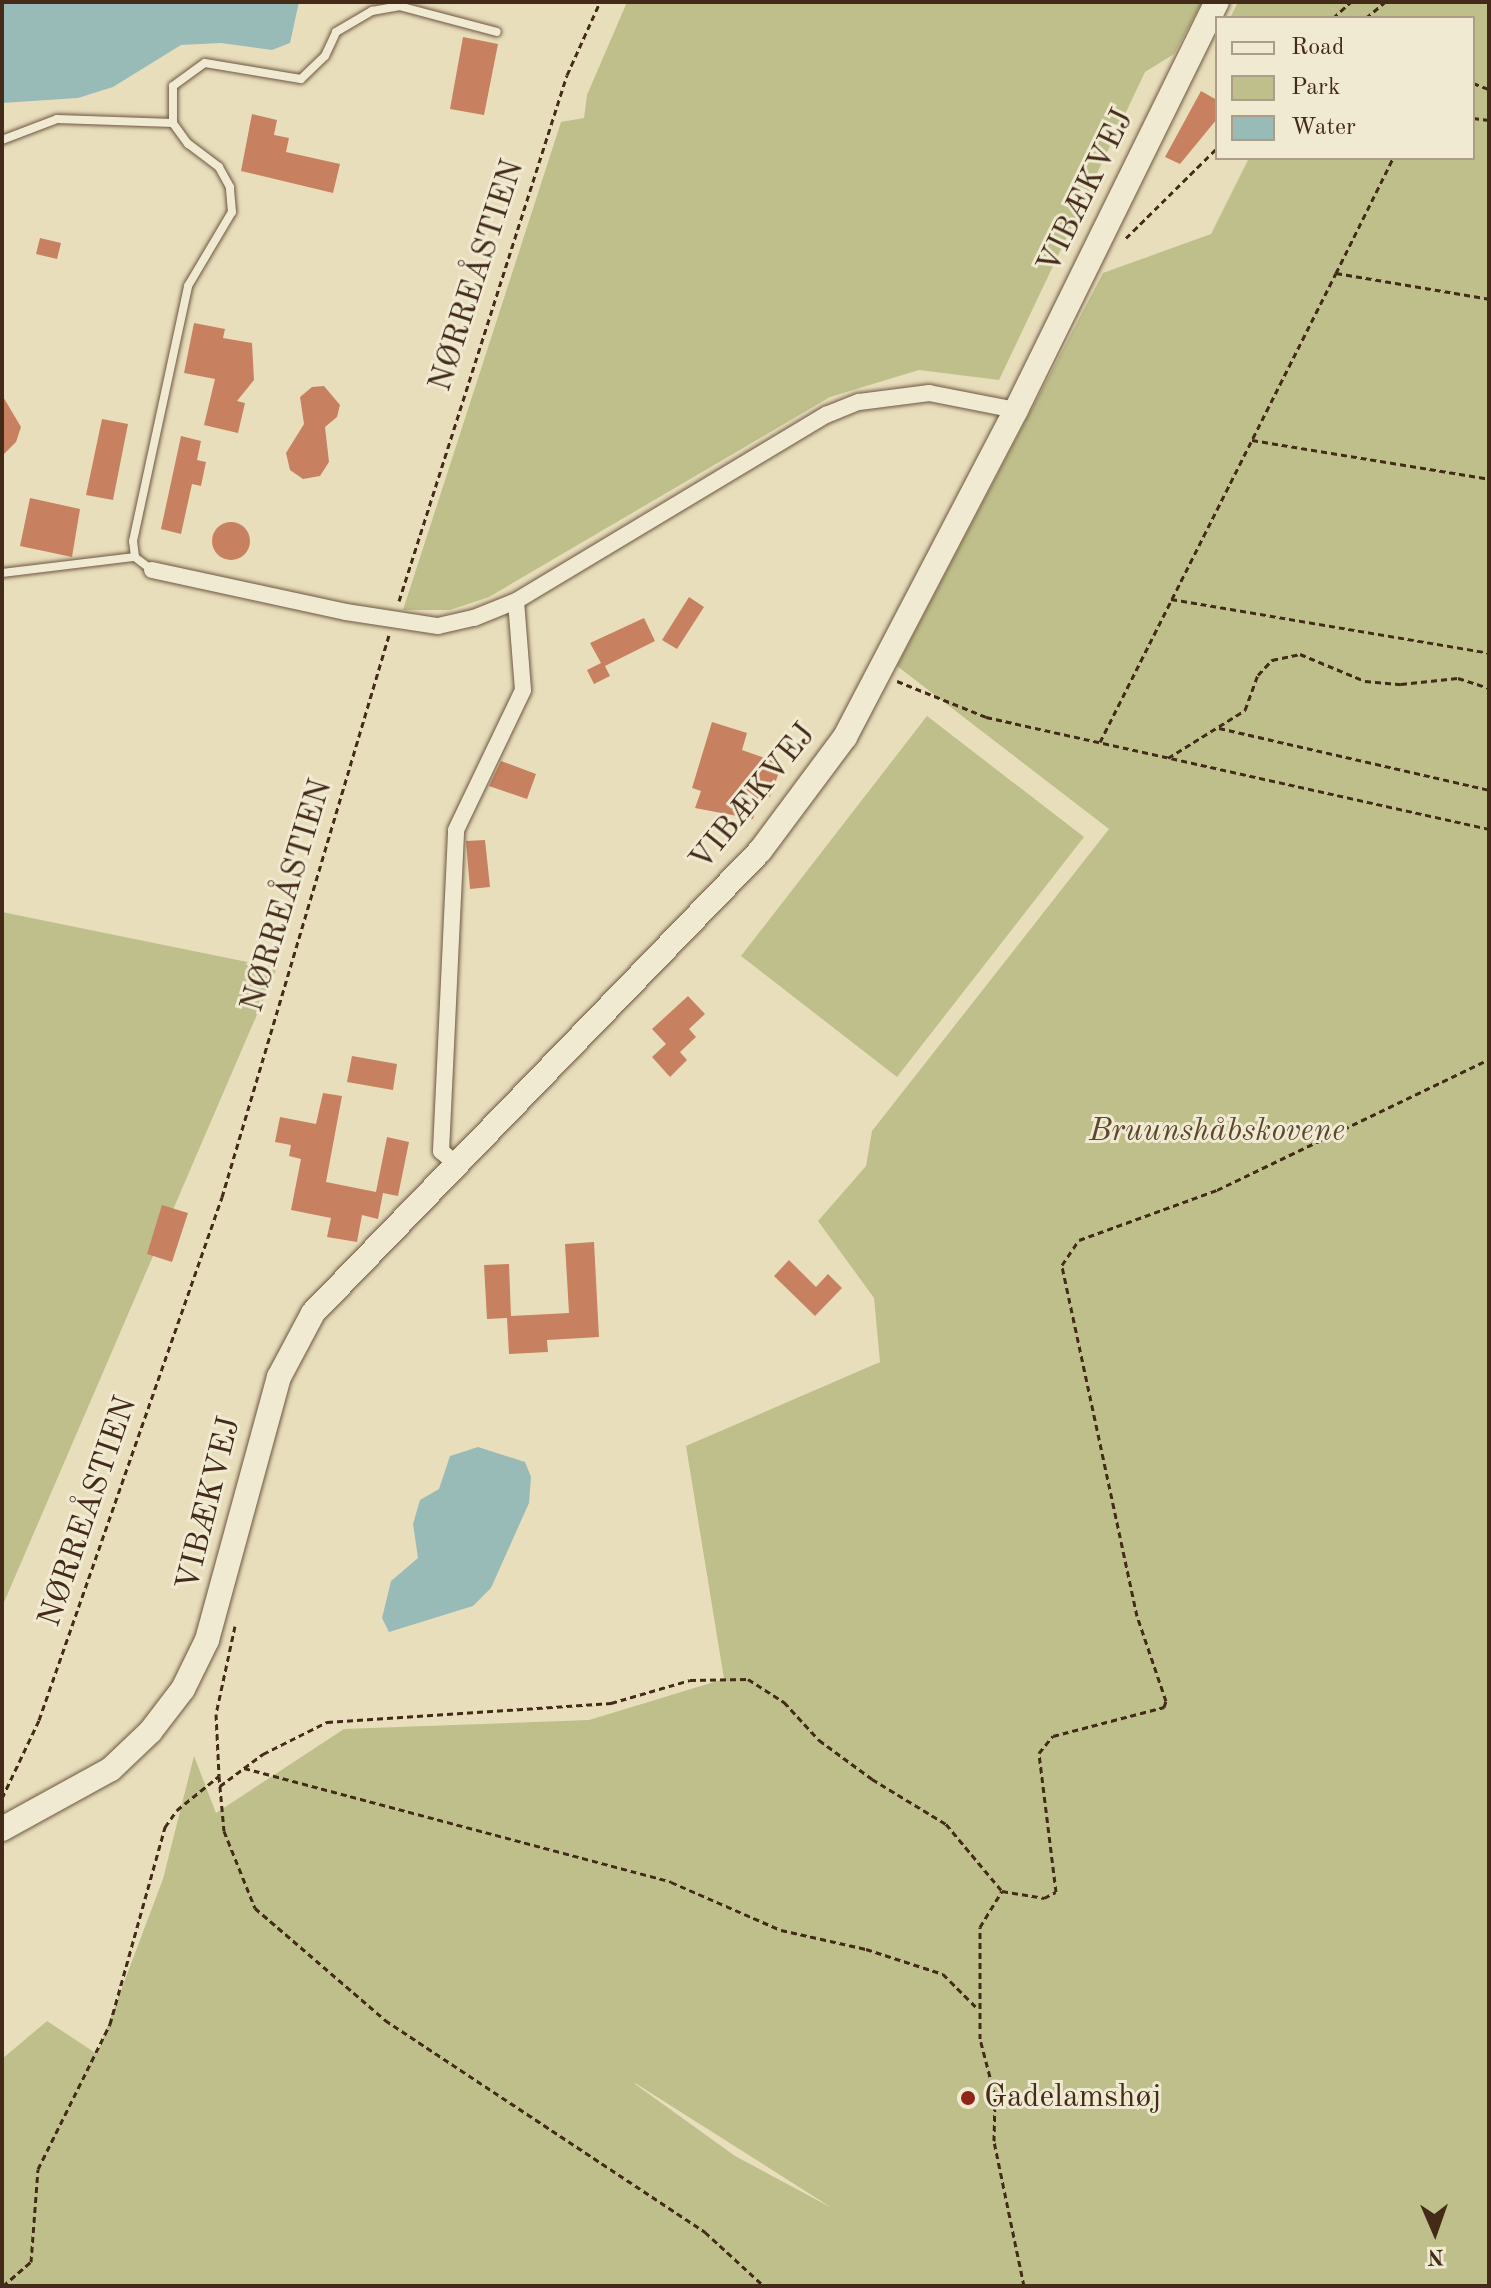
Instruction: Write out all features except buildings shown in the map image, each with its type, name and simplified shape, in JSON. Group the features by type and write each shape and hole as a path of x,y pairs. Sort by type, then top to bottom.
{"street":[{"name":"VIBÆKVEJ","path":"2,1829 111,1769 150,1732 183,1689 207,1640 279,1377 313,1313 760,851 845,737 1016,410 1217,2"},
{"path":"152,570 393,620 438,626 474,618 516,601 848,406 894,394 929,393 1016,410"},
{"path":"456,1164 441,1151 456,830 523,690 516,601"}],"lane":[{"path":"135,557 133,541 188,286 232,212 230,187 219,167 188,144 173,123 173,86 183,74 205,63 223,62 301,79 325,56 336,32 372,11 399,6 497,32"},
{"path":"2,140 57,119 173,123"},
{"path":"2,573 135,557 152,570"}],"path":[{"name":"NØRREÅSTIEN","path":"2,1798 39,1720 222,1197 393,620 567,75 600,2"},
{"path":"1335,16 1351,2"},
{"path":"1368,16 1385,2"},
{"path":"1090,260 1118,246 1215,150"},
{"path":"1100,742 1392,160"},
{"path":"1336,273 1489,299"},
{"path":"1251,440 1489,479"},
{"path":"1171,599 1489,653"},
{"path":"1168,758 1245,710 1258,675 1272,660 1300,654 1365,681 1401,684 1458,678 1489,688"},
{"path":"879,672 972,713 1489,829"},
{"path":"1219,728 1489,790"},
{"path":"220,1786 244,1768 327,1722 611,1703 690,1680 748,1679 784,1702 819,1740 872,1779 946,1824 1002,1891 1044,1898 1056,1892 1039,1753 1053,1736 1164,1707 1166,1701 1137,1616 1062,1265 1079,1240 1217,1190 1489,1059"},
{"path":"234,1617 235,1637 216,1714 219,1776 235,1868 255,1908 289,1941 385,2020 705,2232 764,2286"},
{"path":"244,1768 671,1882 781,1930 866,1949 943,1974 980,2010"},
{"path":"3,2286 31,2262 38,2169 110,2024 165,1827 177,1810 219,1776"},
{"path":"1002,1891 980,1927 980,2039 995,2096 994,2141 1024,2286"}],"green space":[{"path":"627,2 1202,2 1174,54 1145,72 999,380 919,370 830,397 489,597 450,610 403,610 561,122 584,118 587,95"},
{"name":"Bruunshåbskovene","path":"1238,2 1489,2 1489,2286 2,2286 2,2059 47,2021 97,2054 163,1879 194,1756 216,1813 344,1729 589,1720 724,1679 686,1446 880,1362 874,1298 818,1221 866,1166 872,1131 1109,829 897,666 1103,273 1211,234 1248,160 1475,160 1475,16 1231,16","holes":["635,2083 832,2208 735,2156"]},
{"path":"927,716 1084,837 897,1077 741,956"},
{"path":"2,912 277,968 2,1607"}],"water":[{"path":"2,2 299,2 290,43 272,50 221,43 181,45 113,87 78,98 2,103"},
{"path":"478,1447 525,1462 531,1477 529,1503 491,1588 473,1606 389,1632 382,1618 391,1581 418,1558 413,1524 420,1500 439,1489 450,1456"}],"place":[{"name":"Gadelamshøj","path":"968,2098"}]}
